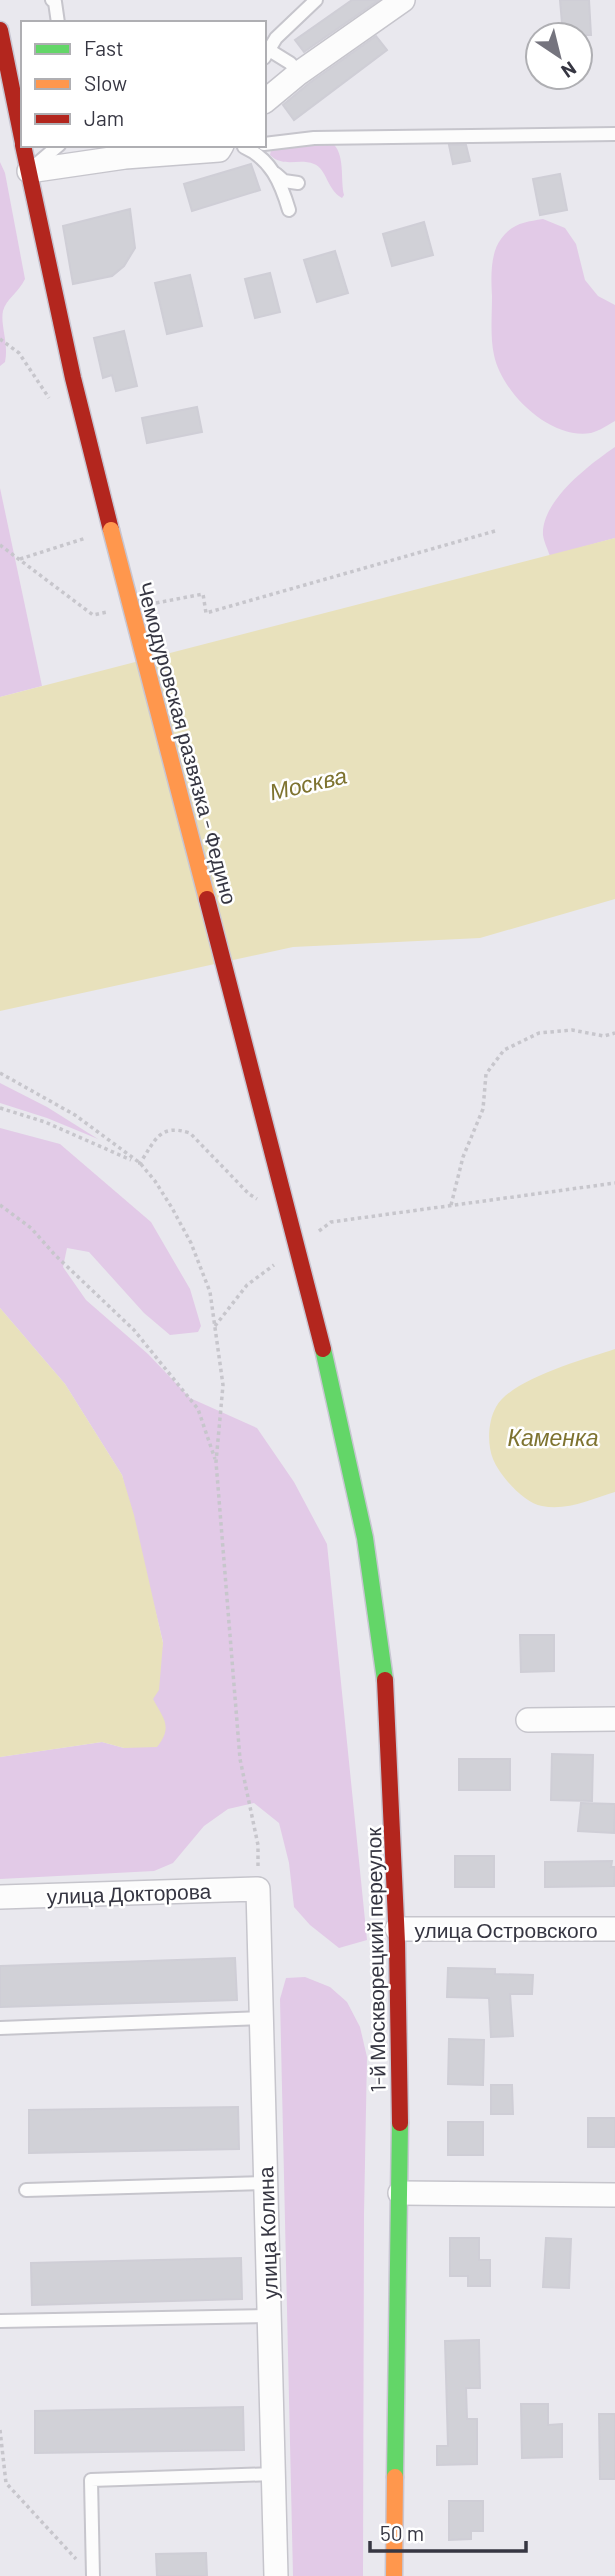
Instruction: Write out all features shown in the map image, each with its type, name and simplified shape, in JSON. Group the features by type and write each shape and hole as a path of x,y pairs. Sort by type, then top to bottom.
{"street":[{"path":"266,100 299,73 404,0"},
{"name":"Чемодуровская развязка - Федино","path":"0,39 21,135"},
{"name":"Чемодуровская развязка - Федино","path":"24,147 73,378 323,1349"},
{"path":"29,171 125,157 235,147"},
{"name":"1-й Москворецкий переулок","path":"323,1349 360,1513 382,1653 397,1929 400,2193 394,2576"},
{"path":"528,1720 615,1719"},
{"name":"улица Докторова","path":"0,1897 258,1889"},
{"name":"улица Колина","path":"258,1889 276,2576"},
{"name":"улица Островского","path":"397,1929 615,1929"},
{"path":"400,2193 615,2195"}],"lane":[{"path":"299,73 290,63 266,54 276,38 316,0"},
{"path":"55,1 58,21"},
{"path":"266,144 314,138 615,134"},
{"path":"29,171 57,147"},
{"path":"235,147 267,161 284,181 298,183"},
{"path":"276,174 289,210"},
{"path":"0,2028 261,2018"},
{"path":"26,2190 265,2183"},
{"path":"0,2321 269,2316"},
{"path":"88,2571 91,2480 274,2474"}],"path":[{"path":"0,339 19,353 50,398"},
{"path":"20,559 111,530"},
{"path":"148,604 203,594 206,613 495,531"},
{"path":"0,545 93,615 107,612"},
{"path":"451,1205 463,1157 483,1109 486,1073 504,1050 539,1033 572,1030 604,1036 615,1033"},
{"path":"0,1073 75,1115 140,1163 155,1181 191,1243 209,1292 223,1385 216,1462 240,1759 258,1845 258,1889"},
{"path":"0,1108 45,1122 140,1163"},
{"path":"140,1163 155,1139 165,1131 177,1129 190,1133 249,1194 264,1203"},
{"path":"318,1218 331,1222 615,1182"},
{"path":"0,1205 31,1228 55,1255 134,1330 198,1409 216,1462"},
{"path":"310,1238 331,1222"},
{"path":"215,1326 247,1285 278,1262"},
{"path":"0,2430 6,2483"},
{"path":"0,2480 6,2483 88,2571"}],"shaded area":[{"path":"331,142 341,159 342,198 333,190 322,170 314,164 280,161 270,155 271,150 293,145"},
{"path":"0,162 5,173 25,279 3,311 6,355 5,362 0,366"},
{"path":"543,219 565,228 576,244 585,280 598,296 615,305 615,421 591,433 560,429 530,411 507,384 494,355 491,282 497,245 510,230 520,224"},
{"path":"615,447 615,538 550,556 543,535 544,522 550,509 581,473"},
{"path":"0,488 42,686 0,697"},
{"path":"0,1083 47,1107 98,1139 47,1118 0,1103"},
{"path":"0,1128 60,1144 151,1222 190,1289 201,1326 198,1332 170,1335 144,1313 89,1252 67,1248 63,1267 86,1300 148,1354 190,1398 257,1428 294,1482 327,1544 367,1940 339,1948 310,1925 294,1907 289,1863 279,1823 254,1803 228,1809 204,1826 173,1863 154,1871 0,1879 0,1757 102,1742 124,1748 153,1699 163,1642 122,1475 65,1384 0,1308"},
{"path":"305,1977 330,1987 347,2002 360,2027 367,2057 363,2576 293,2576 280,1999 286,1978"}],"water":[{"name":"Москва","path":"615,538 615,899 480,938 293,947 0,1011 0,697"},
{"path":"0,1308 65,1384 122,1475 134,1515 163,1643 159,1690 153,1699 166,1728 157,1747 124,1748 102,1742 0,1757"},
{"name":"Каменка","path":"615,1349 615,1492 570,1506 535,1504 513,1488 493,1459 489,1433 496,1407 504,1397 532,1379"}],"building":[{"path":"352,0 379,0 304,52 295,40"},
{"path":"560,0 589,0 590,21 562,21"},
{"path":"376,36 387,50 294,120 283,105"},
{"path":"449,145 466,145 470,161 453,164"},
{"path":"251,164 260,190 192,211 184,184"},
{"path":"560,174 567,210 540,215 533,179"},
{"path":"130,209 135,248 124,266 112,276 73,284 63,226"},
{"path":"424,222 433,255 392,266 383,234"},
{"path":"335,251 348,293 317,302 304,260"},
{"path":"270,273 280,312 255,318 245,279"},
{"path":"190,275 202,326 167,334 155,283"},
{"path":"124,331 137,386 116,391 112,375 103,378 94,338"},
{"path":"197,407 202,432 147,443 142,418"},
{"path":"520,1635 554,1635 554,1671 521,1672"},
{"path":"552,1754 593,1755 592,1801 551,1800"},
{"path":"459,1759 510,1759 510,1790 459,1790"},
{"path":"581,1803 615,1804 614,1833 578,1831"},
{"path":"455,1856 494,1856 494,1887 455,1887"},
{"path":"612,1861 611,1867 615,1867 614,1886 545,1887 545,1862"},
{"path":"235,1958 237,2000 0,2007 0,1966"},
{"path":"448,1968 495,1969 495,1974 533,1975 532,1994 510,1994 513,2036 491,2037 489,1998 447,1997"},
{"path":"449,2039 484,2040 483,2085 448,2084"},
{"path":"491,2085 512,2085 513,2114 491,2114"},
{"path":"238,2107 239,2149 29,2153 29,2110"},
{"path":"588,2118 615,2118 615,2147 588,2147"},
{"path":"448,2122 483,2122 483,2155 448,2155"},
{"path":"450,2238 479,2238 479,2260 490,2260 490,2286 468,2286 468,2276 450,2276"},
{"path":"546,2238 571,2239 569,2288 543,2287"},
{"path":"241,2258 242,2299 32,2305 31,2263"},
{"path":"479,2340 480,2388 466,2388 467,2419 477,2419 477,2464 437,2465 437,2446 448,2446 445,2341"},
{"path":"521,2404 548,2404 548,2425 562,2424 562,2457 522,2458"},
{"path":"243,2407 244,2450 35,2453 35,2411"},
{"path":"599,2414 615,2414 615,2479 600,2479"},
{"path":"449,2501 483,2501 483,2531 471,2531 471,2539 449,2540"},
{"path":"206,2553 207,2576 157,2576 156,2554"}],"traffic: fast":[{"path":"323,1349 365,1538 385,1680"},
{"path":"395,2477 400,2123"}],"traffic: slow":[{"path":"111,530 207,899"},
{"path":"394,2576 395,2477"}],"traffic: jam":[{"path":"0,30 21,133"},
{"path":"23,147 73,378 111,530"},
{"path":"207,899 323,1349"},
{"path":"385,1680 397,1942 400,2123"}]}
